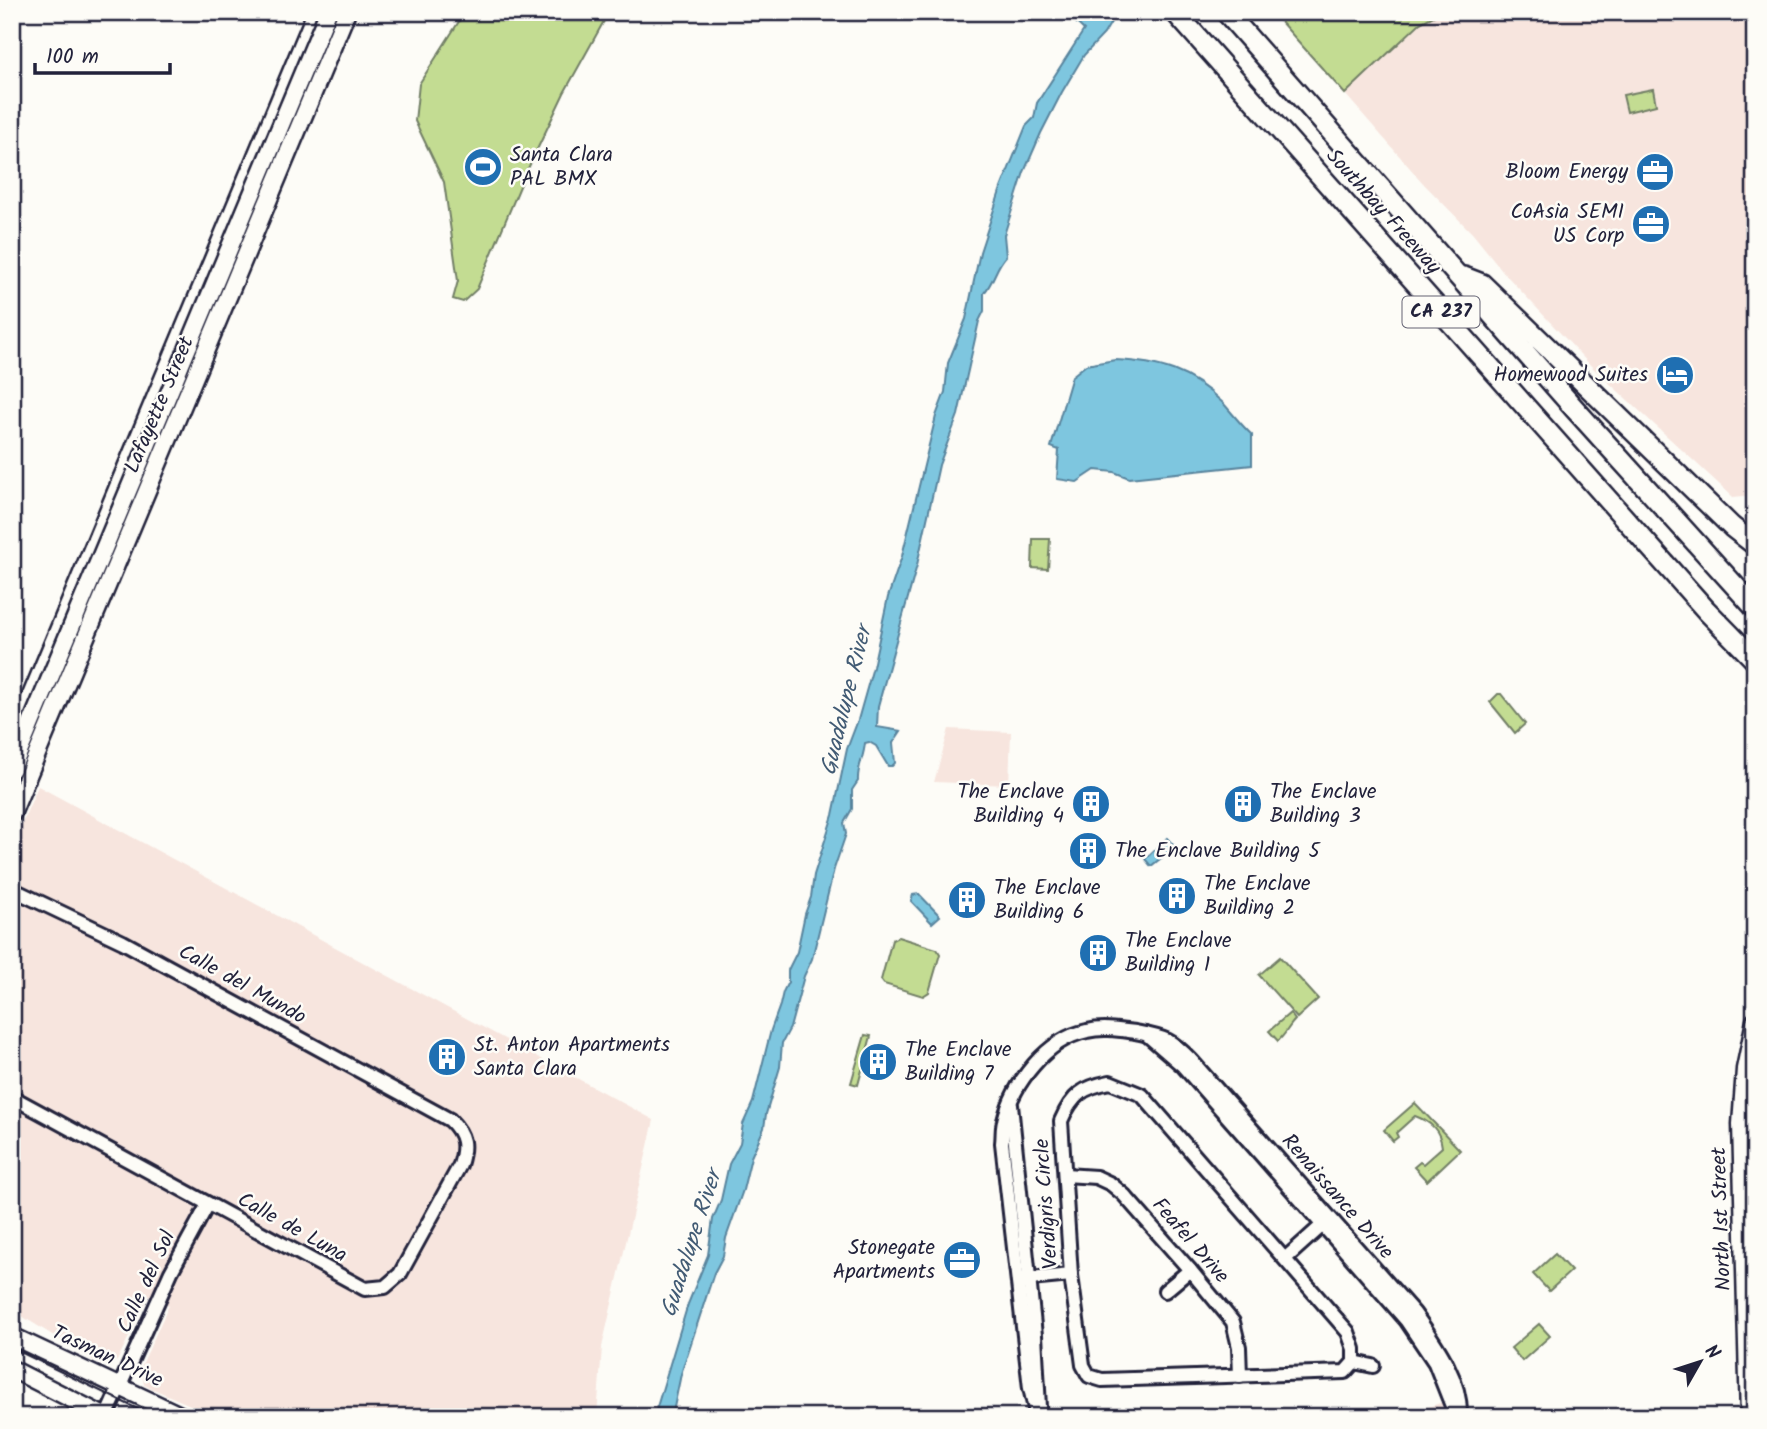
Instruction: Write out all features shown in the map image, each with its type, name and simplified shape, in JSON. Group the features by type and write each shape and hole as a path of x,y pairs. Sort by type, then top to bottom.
{"highway":[{"name":"Southbay Freeway","path":"1226,12 1755,608"},
{"name":"Southbay Freeway","path":"1175,13 1706,610 1755,660"},
{"path":"1456,274 1482,284 1732,527 1755,545"},
{"path":"1706,610 1716,630 1755,673"}],"main road":[{"name":"Lafayette Street","path":"12,769 328,12"},
{"name":"Lafayette Street","path":"12,814 347,12"},
{"name":"North 1st Street","path":"1749,1417 1750,1307 1741,1124 1745,1069 1755,1021"},
{"name":"Tasman Drive","path":"12,1336 184,1417"},
{"path":"12,1369 106,1417"}],"street":[{"name":"Calle del Mundo","path":"12,889 123,942 450,1121"},
{"name":"Renaissance Drive","path":"1038,1417 1040,1389 1023,1280 1011,1105 1017,1086 1050,1049 1072,1036 1100,1029 1162,1037 1185,1054 1326,1222 1414,1313 1443,1358 1461,1402 1460,1416"},
{"name":"Verdigris Circle","path":"1110,1082 1142,1095 1348,1332 1354,1349 1354,1362 1345,1372 1102,1380 1088,1376 1083,1366 1072,1275 1065,1175 1061,1121 1069,1103 1089,1086 1110,1082"},
{"name":"Calle de Luna","path":"12,1097 365,1289 385,1287 400,1275 460,1165 464,1140 459,1129 450,1121"},
{"name":"Feafel Drive","path":"1065,1175 1096,1177 1111,1184 1124,1195 1190,1270 1233,1322 1239,1347 1240,1376"},
{"name":"Calle del Sol","path":"106,1417 171,1272 208,1204"},
{"path":"1286,1258 1326,1222"},
{"path":"1165,1291 1190,1270"},
{"path":"1023,1280 1072,1275"},
{"path":"1354,1362 1373,1366"}],"shaded area":[{"path":"1441,12 1755,12 1754,495 1733,497 1593,368 1345,94 1420,23"},
{"path":"949,729 1011,732 1009,785 934,782"},
{"path":"38,786 654,1120 602,1347 597,1417 218,1417 144,1385 141,1367 169,1305 149,1296 117,1361 101,1365 12,1310 12,846"},
{"path":"1446,1401 1450,1417 1309,1417 1309,1413 1416,1411"}],"green space":[{"name":"Santa Clara PAL BMX","path":"465,12 609,12 564,93 523,179 477,289 463,302 453,299 458,281 444,182 415,121 419,84"},
{"path":"1272,12 1441,12 1420,23 1345,94"},
{"path":"1653,89 1656,105 1627,112 1623,95"},
{"path":"1033,539 1050,539 1048,569 1032,568"},
{"path":"1501,694 1525,724 1515,733 1490,702"},
{"path":"898,937 937,949 940,954 929,992 923,996 884,984 881,980 892,940"},
{"path":"1280,957 1318,999 1297,1018 1259,975"},
{"path":"1290,1013 1295,1020 1278,1041 1269,1031"},
{"path":"865,1035 871,1036 858,1085 851,1083"},
{"path":"1415,1103 1460,1150 1427,1181 1414,1167 1420,1162 1423,1164 1442,1147 1434,1127 1415,1116 1396,1133 1398,1137 1393,1141 1384,1130"},
{"path":"1555,1254 1571,1271 1549,1291 1533,1274"},
{"path":"1539,1324 1550,1336 1522,1361 1511,1348"}],"water":[{"path":"1065,12 1075,12 1086,18 1095,12 1117,12 1104,34 1084,55 1041,133 1024,172 1004,235 1006,256 984,293 984,311 979,321 958,415 939,465 917,565 878,706 877,727 901,731 893,743 895,763 888,766 876,746 865,743 858,781 852,790 852,809 844,823 846,834 834,869 812,959 804,976 790,1028 782,1043 780,1067 764,1128 751,1157 723,1256 714,1273 681,1374 672,1417 654,1417 688,1304 708,1255 713,1219 721,1200 729,1164 740,1143 743,1124 753,1102 771,1030 788,982 788,970 797,952 814,875 833,815 847,749 873,667 888,597 902,556 936,416 945,392 948,363 966,319 980,252 1001,188 1026,126 1034,118 1037,103 1084,30"},
{"path":"1115,360 1146,363 1174,370 1211,392 1252,435 1252,465 1129,478 1114,472 1095,470 1077,482 1057,479 1059,450 1051,447 1072,376 1086,365"},
{"path":"1167,838 1175,847 1151,866 1145,859"},
{"path":"919,894 940,916 932,923 911,901 913,895"}],"tram line":[{"path":"12,1348 154,1417"}],"railway":[{"path":"12,717 306,12"}],"place":[{"name":"Santa Clara PAL BMX","path":"483,167"},
{"name":"Bloom Energy","path":"1655,172"},
{"name":"CoAsia SEMI US Corp","path":"1651,224"},
{"name":"Homewood Suites","path":"1675,375"},
{"name":"The Enclave Building 4","path":"1091,804"},
{"name":"The Enclave Building 3","path":"1243,804"},
{"name":"The Enclave Building 5","path":"1088,851"},
{"name":"The Enclave Building 2","path":"1177,896"},
{"name":"The Enclave Building 6","path":"967,900"},
{"name":"The Enclave Building 1","path":"1098,953"},
{"name":"St. Anton Apartments Santa Clara","path":"447,1057"},
{"name":"The Enclave Building 7","path":"878,1062"},
{"name":"Stonegate Apartments","path":"962,1260"}],"water label":[{"name":"Guadalupe River","path":"847,701"},
{"name":"Guadalupe River","path":"692,1244"}]}
